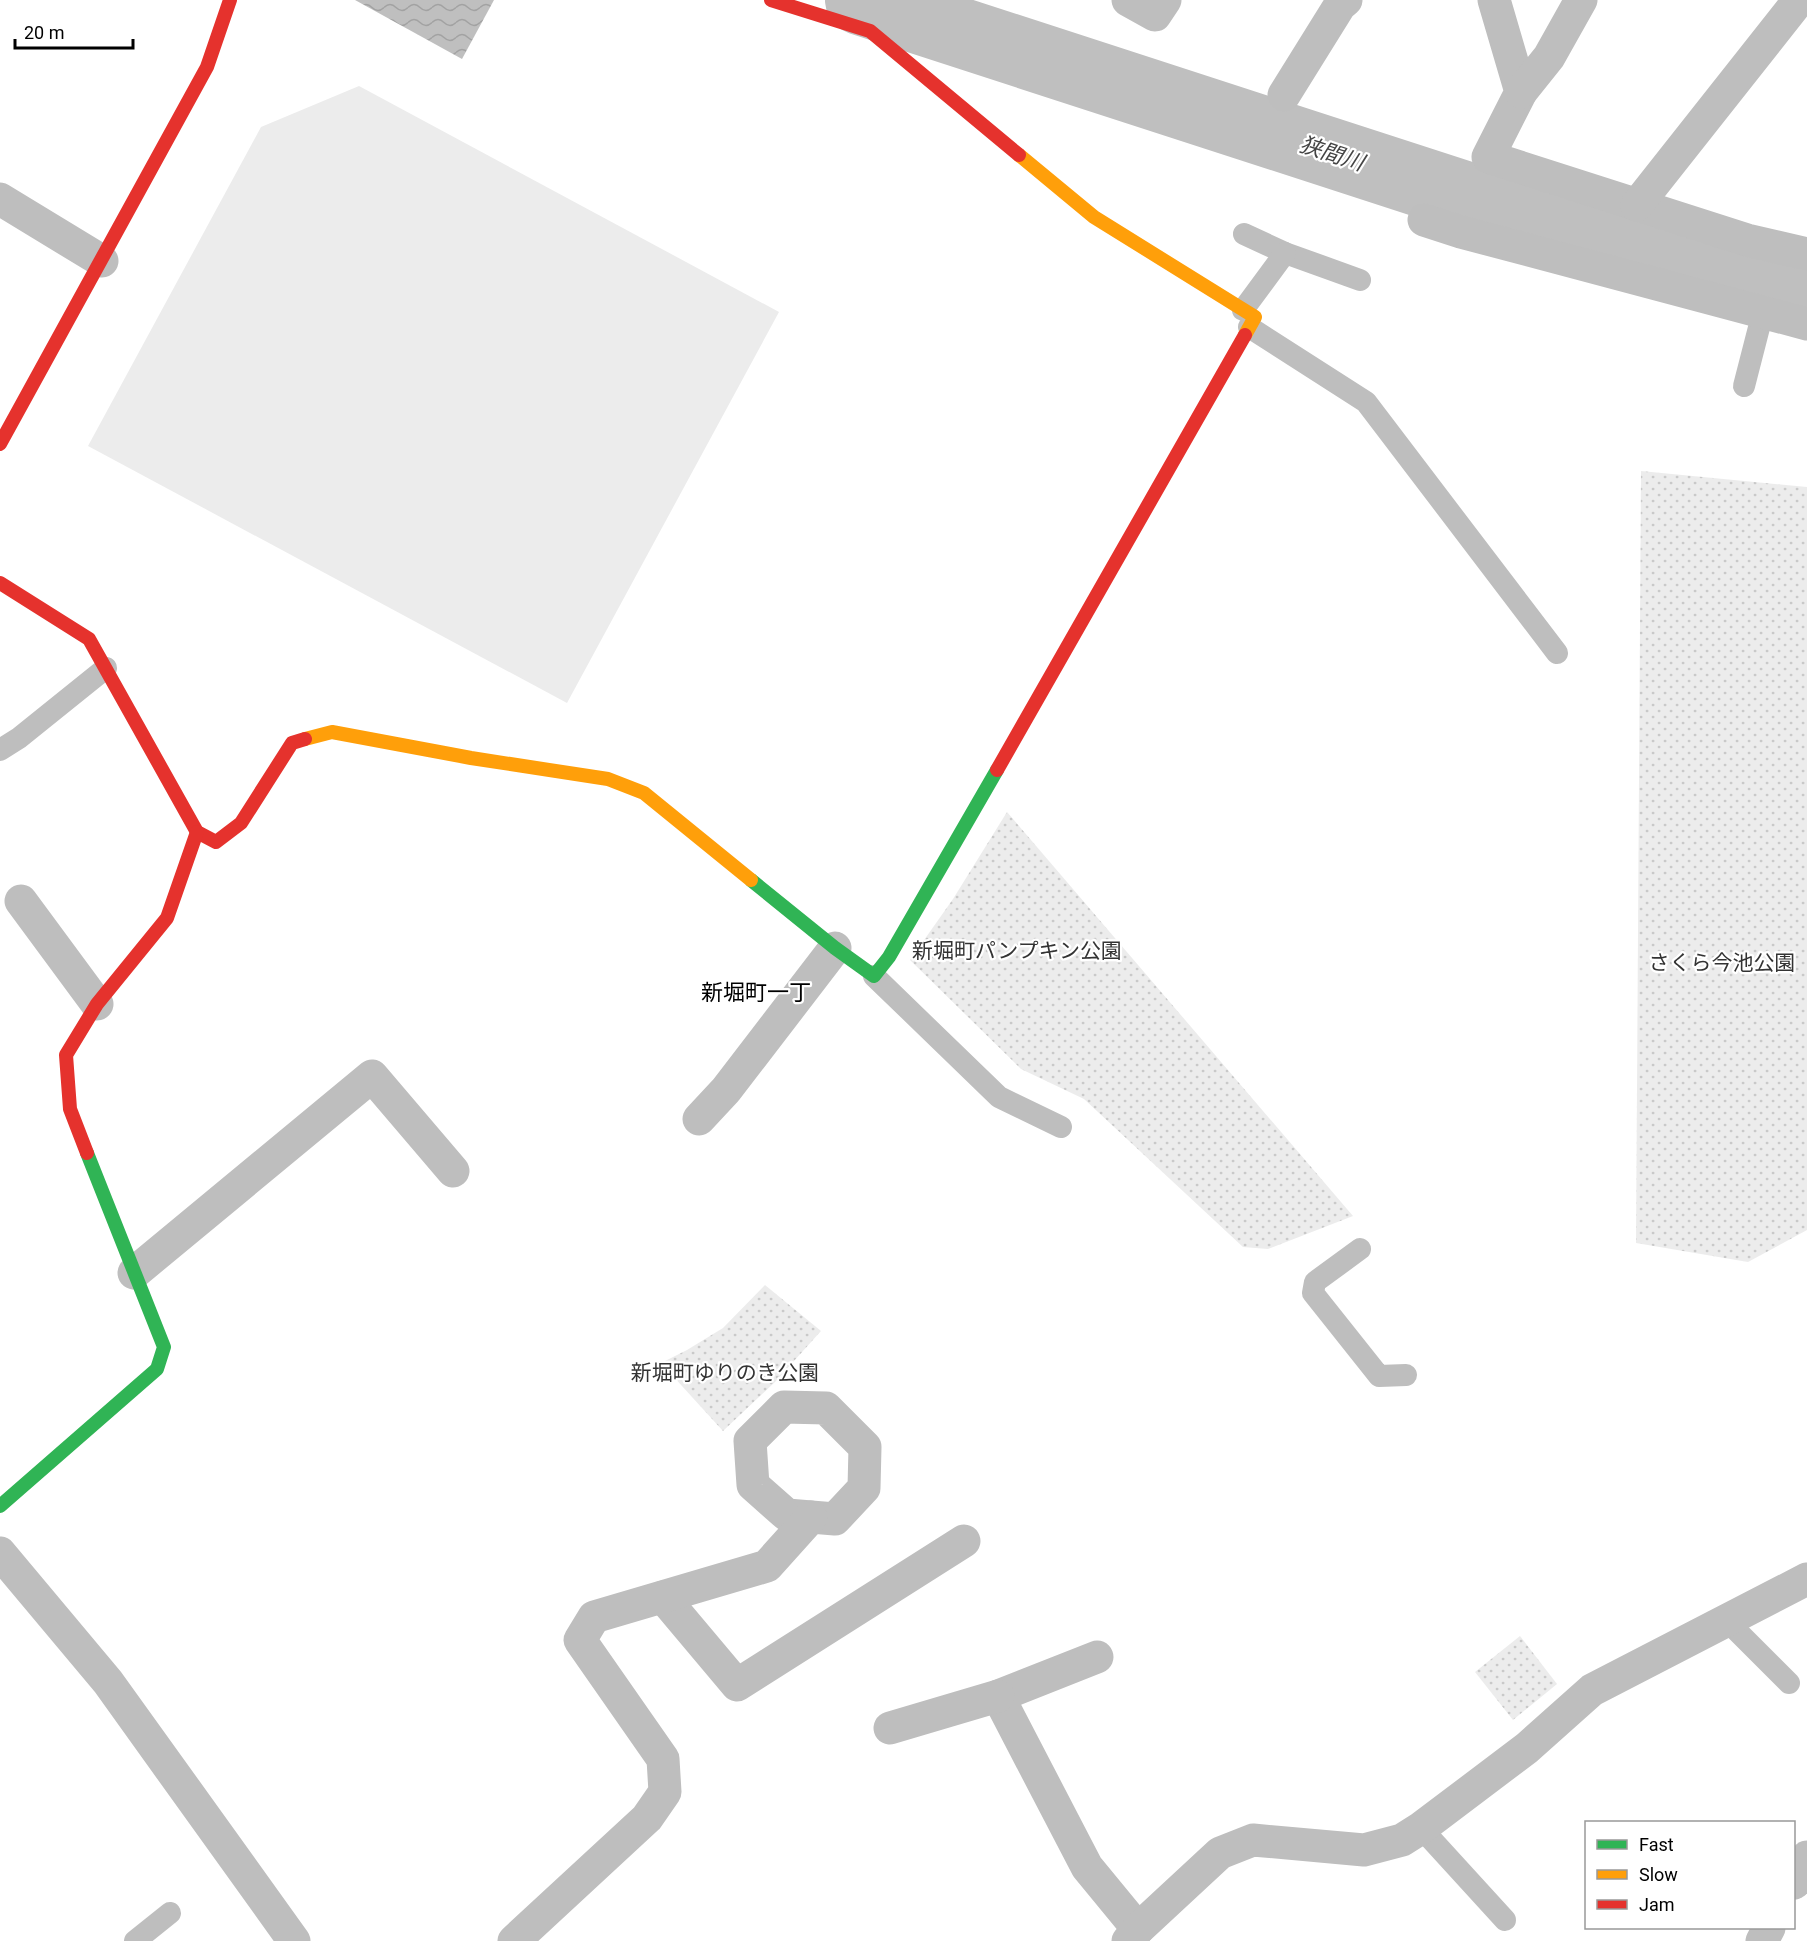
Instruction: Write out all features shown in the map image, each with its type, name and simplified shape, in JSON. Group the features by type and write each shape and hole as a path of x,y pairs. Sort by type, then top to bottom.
{"street":[{"path":"3,431 102,261 207,66 230,0"},
{"path":"0,583 89,639 197,832 216,842 241,823 292,743 332,732 471,758 608,779 644,793 835,948 874,976 890,957 1246,318 1094,217 870,31 771,0"},
{"path":"1128,0 1155,15 1165,0"},
{"path":"1284,94 1340,5 1346,0"},
{"path":"1494,0 1521,92"},
{"path":"1581,0 1549,57 1521,92 1488,157 1747,240 1807,254"},
{"path":"1637,205 1799,0"},
{"path":"0,199 102,261"},
{"path":"1424,220 1461,232 1807,324"},
{"path":"0,1506 157,1369 164,1347 70,1109 66,1055 97,1004 167,918 197,832"},
{"path":"21,901 97,1004"},
{"path":"699,1119 726,1090 835,948"},
{"path":"134,1273 372,1076 453,1171"},
{"path":"514,1941 647,1818 665,1792 663,1759 580,1640 594,1617 767,1566 811,1517"},
{"path":"663,1597 737,1685 964,1541"},
{"path":"0,1552 108,1682 294,1941"},
{"path":"998,1696 1088,1867 1133,1935 1220,1853 1253,1840 1364,1850 1402,1840 1527,1748 1592,1690 1726,1620 1805,1584"},
{"path":"890,1728 998,1696 1097,1657"},
{"path":"1795,1880 1807,1857"}],"lane":[{"path":"1244,234 1285,253 1360,280"},
{"path":"1285,253 1246,318 1366,402 1557,653"},
{"path":"1744,387 1763,312"},
{"path":"0,750 19,738 106,668"},
{"path":"874,976 999,1097 1061,1127"},
{"path":"1360,1249 1315,1282 1313,1293 1380,1376 1406,1375"},
{"path":"1726,1620 1789,1683"},
{"path":"1421,1828 1505,1920"},
{"path":"135,1941 170,1913"}],"green space":[{"path":"359,86 779,312 567,703 88,446 261,127"},
{"name":"さくら今池公園","path":"1641,471 1807,487 1807,1230 1748,1262 1636,1243"},
{"name":"新堀町パンプキン公園","path":"1007,812 1353,1216 1268,1249 1243,1247 1084,1099 1021,1069 910,960 953,899"},
{"name":"新堀町ゆりのき公園","path":"765,1285 821,1331 775,1382 723,1431 661,1363 723,1328"},
{"path":"1520,1636 1557,1684 1513,1720 1475,1672"}],"water":[{"path":"355,0 494,0 462,59"}],"waterway":[{"name":"狭間川","path":"860,0 1578,233 1807,298"}],"traffic: fast":[{"path":"751,880 835,948 874,976 889,957 997,770"},
{"path":"0,1506 157,1369 164,1347 87,1153"}],"traffic: slow":[{"path":"1019,155 1094,217 1255,317 1245,335"},
{"path":"305,739 332,732 471,758 608,779 644,793 751,880"}],"traffic: jam":[{"path":"0,444 207,67 230,0"},
{"path":"771,0 870,31 1019,155"},
{"path":"997,770 1245,335"},
{"path":"0,583 89,639 197,832 216,842 241,823 292,743 305,739"},
{"path":"87,1153 70,1109 66,1055 97,1004 167,918 197,832"}],"district":[{"name":"新堀町一丁","path":"756,992"}]}
